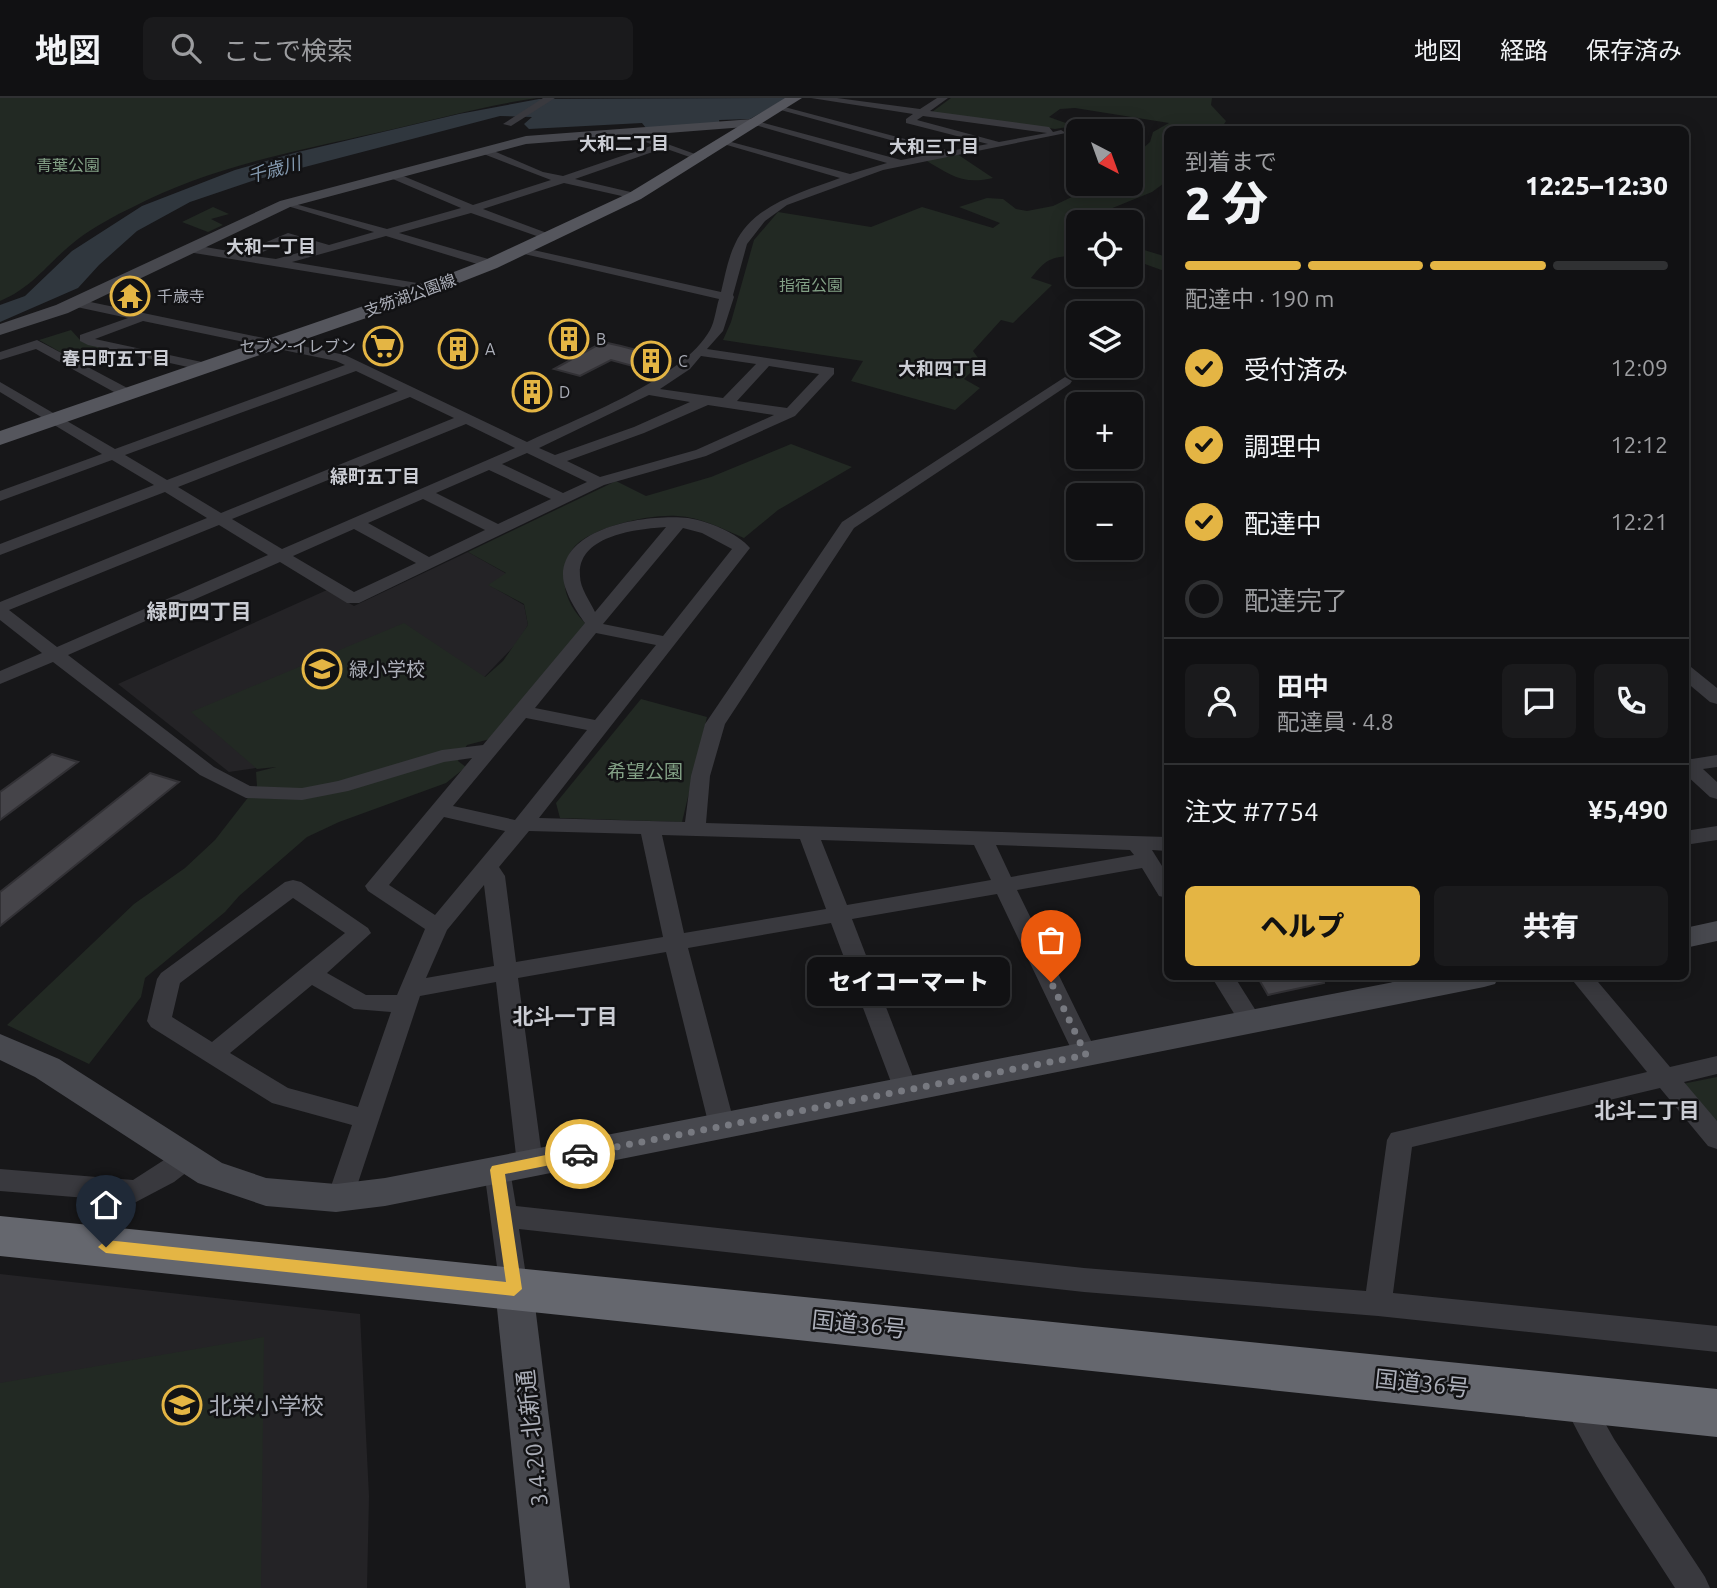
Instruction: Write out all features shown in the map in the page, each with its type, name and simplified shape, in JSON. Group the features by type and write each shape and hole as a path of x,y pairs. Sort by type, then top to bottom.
{"highway":[{"name":"国道36号","path":"0,1236 1717,1413"}],"main road":[{"name":"支笏湖公園線","path":"0,438 429,289 524,250 635,196 701,158 787,102"}],"street":[{"path":"509,123 550,98"},
{"path":"0,678 528,447 647,391 685,366 716,331 737,254 753,226 783,203 847,177 899,163 1061,133 816,98"},
{"path":"864,104 875,98"},
{"path":"943,98 909,121 1003,144"},
{"path":"787,102 951,153"},
{"path":"0,330 76,303 288,203 533,139 753,123 899,163"},
{"path":"626,131 701,158"},
{"path":"724,141 847,177"},
{"path":"276,263 470,208 664,145"},
{"path":"485,151 540,174 635,196"},
{"path":"392,175 551,238"},
{"path":"288,203 491,264"},
{"path":"241,257 288,236 327,248"},
{"path":"188,248 429,289"},
{"path":"524,250 727,297"},
{"path":"76,303 340,358 599,482"},
{"path":"142,317 85,338 88,341 206,367"},
{"path":"0,356 37,344 128,394"},
{"path":"0,386 54,420 116,453 353,598 599,482 701,453 790,413 829,371 699,352"},
{"path":"727,403 766,362"},
{"path":"0,496 356,366"},
{"path":"695,830 696,795 705,752 715,724 848,525 1065,381"},
{"path":"647,391 790,413"},
{"path":"0,551 409,392"},
{"path":"555,460 639,430 706,400"},
{"path":"465,419 0,610 207,771 246,792 302,794 341,787 442,756 490,750"},
{"path":"489,464 563,499"},
{"path":"424,493 497,530"},
{"path":"437,927 376,886 679,522"},
{"path":"340,1198 408,997 437,927 601,727 668,642 742,548 692,523 679,522 645,525 602,534 587,541 578,552 569,576 573,590 593,625 668,642"},
{"path":"355,523 428,563"},
{"path":"1689,674 1717,698"},
{"path":"522,711 601,727"},
{"path":"1689,765 1717,761"},
{"path":"1689,767 1717,793"},
{"path":"441,810 521,826 982,839 1142,852"},
{"path":"650,829 675,942 722,1126"},
{"path":"808,833 906,1090"},
{"path":"1689,837 1717,833"},
{"path":"982,839 1086,1055"},
{"path":"310,974 362,1003 408,997 506,972 1005,885 1164,845"},
{"path":"1142,852 1164,886"},
{"path":"487,867 494,876 530,1164"},
{"path":"213,1054 360,933 293,887 169,979 159,1021 281,1096 367,1119"},
{"path":"1689,937 1717,932"},
{"path":"1225,980 1251,1022"},
{"path":"0,1046 47,1068 211,1173 266,1192 340,1198 385,1192 1086,1055 1251,1022 1405,984 1444,980"},
{"path":"1583,980 1717,1139"},
{"path":"1378,1304 1400,1140 1717,1065"},
{"path":"0,1180 136,1191 165,1175 187,1158"},
{"path":"497,1170 514,1289"},
{"path":"503,1216 1084,1280 1378,1304 1717,1339"},
{"name":"3.4.20 北新通","path":"514,1289 548,1588"},
{"path":"1576,1399 1603,1449 1694,1588"}],"shaded area":[{"name":"緑小学校","path":"468,552 507,574 489,585 524,605 528,625 517,643 465,697 324,758 229,772 118,684 327,590 354,606"},
{"name":"北栄小学校","path":"0,1274 360,1314 369,1496 367,1588 0,1588"}],"green space":[{"name":"青葉公園","path":"0,98 537,98 476,109 283,154 221,171 161,193 97,226 68,247 22,288 0,301"},
{"path":"951,98 1212,98 1211,105 1226,121 1223,126 1164,126 1164,183 1143,196 1143,148 1150,142 1153,132 1169,123 1075,108 1060,109 1049,117 1066,123 1066,127 1055,129 932,112"},
{"path":"957,154 993,178 973,180 957,177 925,160"},
{"name":"指宿公園","path":"1074,196 1142,196 1108,210 1066,210 1066,257 1047,262 1031,278 1052,285 1013,323 1001,320 973,351 981,362 964,379 980,388 955,410 851,381 863,361 723,340 731,322 754,240 778,212 871,227 922,207 993,228 1000,223 959,207 987,198 1003,199 1016,209 1027,211 1053,206"},
{"path":"213,207 229,214 211,219 223,225 208,232 182,222"},
{"path":"1143,250 1164,256 1164,271 1143,263"},
{"path":"71,330 81,341 125,352 85,366 39,340"},
{"path":"791,444 852,467 778,510 744,538 694,519 666,516 638,519 609,527 575,546 566,564 565,589 573,608 586,624 490,739 467,745 458,761 466,767 446,783 339,822 307,837 239,896 225,912 145,978 141,997 89,1064 7,1025 134,904 185,868 215,840 257,786 256,772 276,767 257,769 191,712 404,623 485,677 503,661 528,625 524,604 488,585 506,573 468,552 616,481 646,496 711,477"},
{"name":"希望公園","path":"641,699 707,717 682,822 560,818 556,803"},
{"path":"1717,1077 1717,1126 1682,1084"},
{"path":"264,1337 261,1588 0,1588 0,1383"}],"water":[{"name":"千歳川","path":"787,98 750,119 719,120 720,124 646,128 642,123 529,129 524,124 532,117 500,116 255,180 190,202 137,231 78,288 0,322 0,305 25,296 72,251 142,206 235,170 298,152 459,114 539,99"}],"building":[{"name":"C","path":"603,342 670,359 651,371 611,360 580,376 554,369"},
{"path":"52,754 78,762 0,820 0,792"},
{"path":"150,773 179,782 0,926 0,892"},
{"path":"1259,980 1324,980 1324,983 1268,995"}],"way so far":[{"path":"580,1154 1086,1055 1051,982"}],"place":[{"name":"千歳寺","path":"130,296"},
{"name":"B","path":"569,339"},
{"name":"セブン-イレブン","path":"383,346"},
{"name":"A","path":"458,349"},
{"name":"C","path":"651,361"},
{"name":"D","path":"532,392"},
{"name":"緑小学校","path":"322,669"},
{"name":"セイコーマート","path":"1051,982"},
{"name":"北栄小学校","path":"182,1405"}],"district":[{"name":"大和二丁目","path":"624,143"},
{"name":"大和三丁目","path":"934,146"},
{"name":"大和一丁目","path":"271,246"},
{"name":"春日町五丁目","path":"116,358"},
{"name":"大和四丁目","path":"943,368"},
{"name":"緑町五丁目","path":"375,476"},
{"name":"緑町四丁目","path":"199,611"},
{"name":"北斗一丁目","path":"565,1016"},
{"name":"北斗二丁目","path":"1647,1110"}],"route":[{"path":"106,1247 514,1289 497,1170 580,1154"}]}
